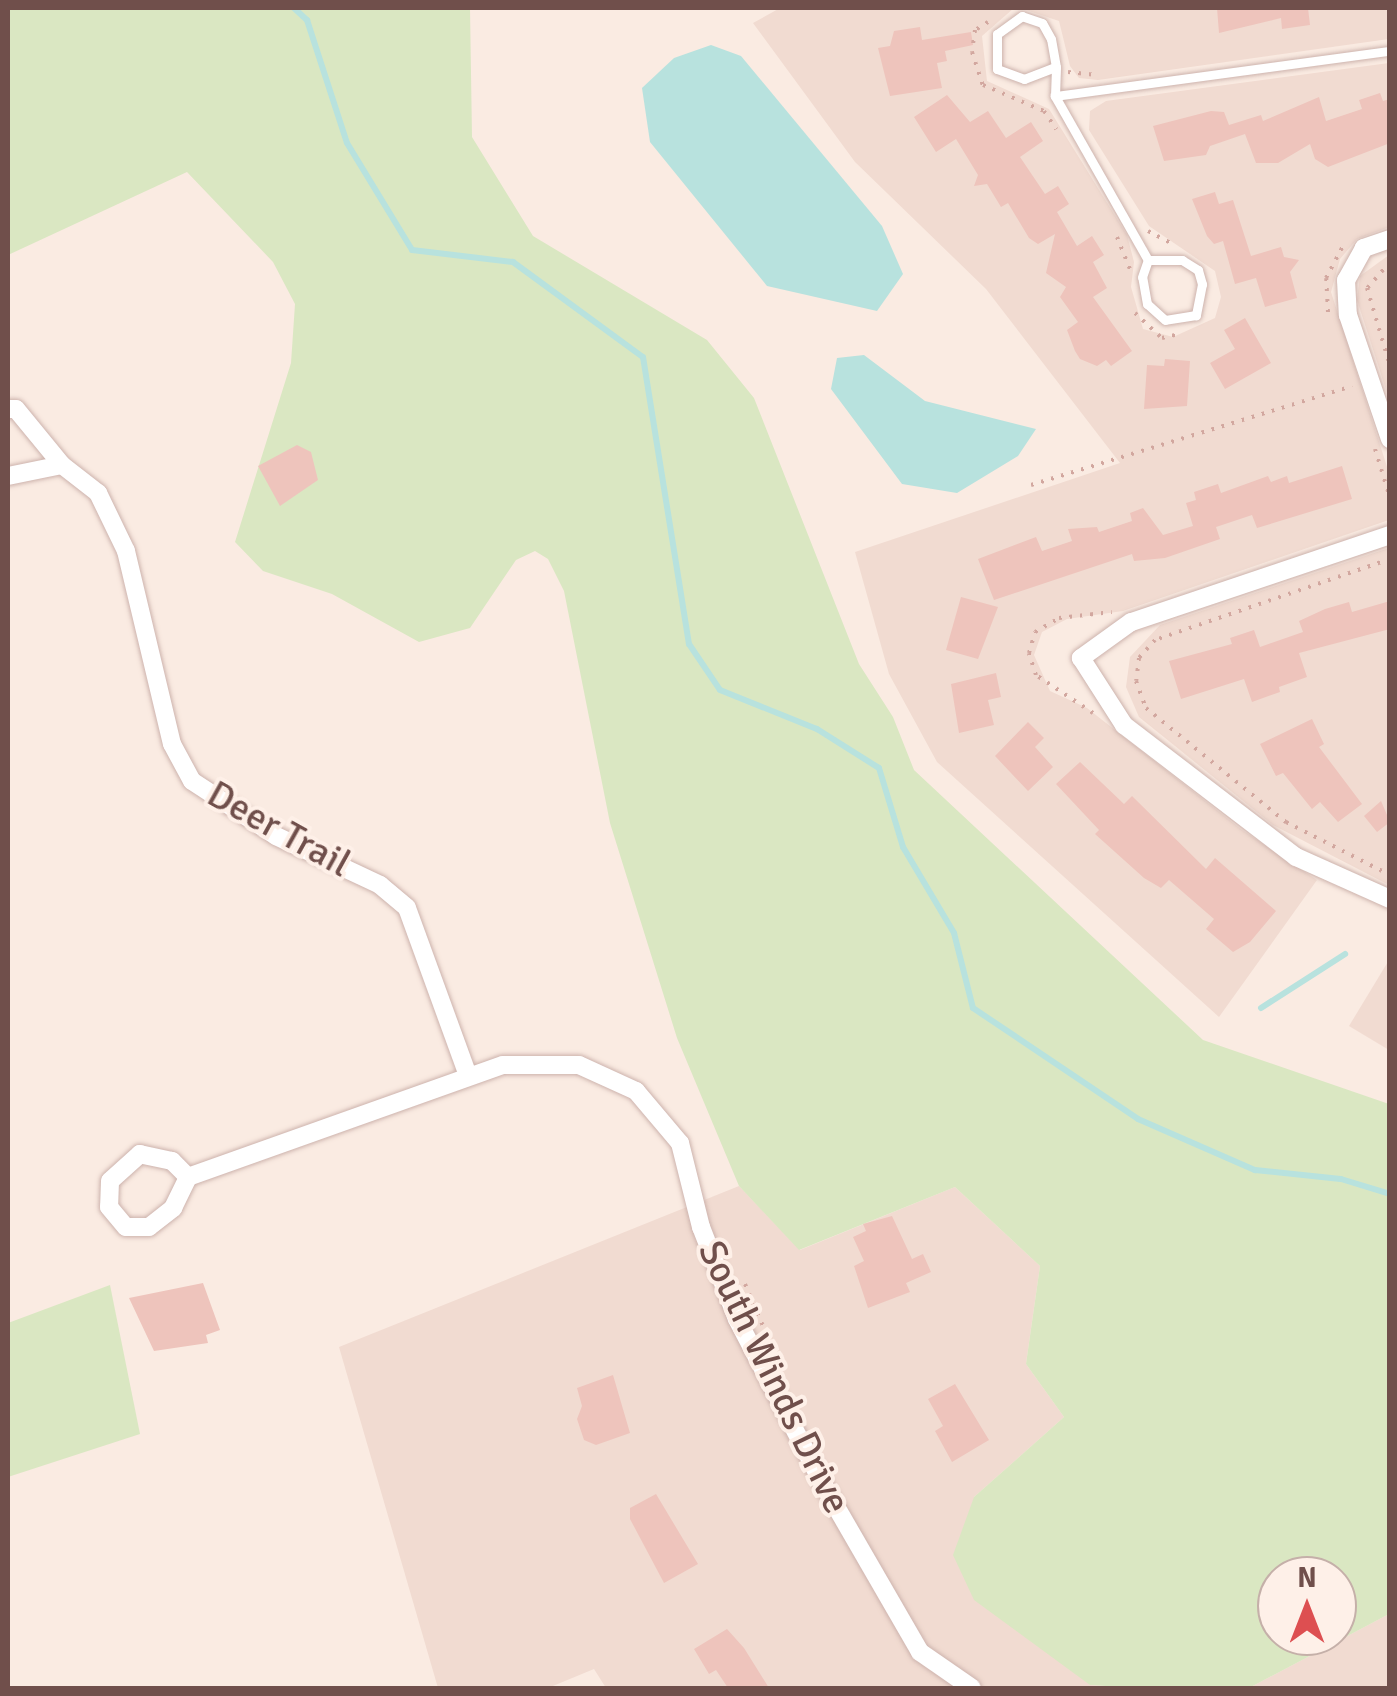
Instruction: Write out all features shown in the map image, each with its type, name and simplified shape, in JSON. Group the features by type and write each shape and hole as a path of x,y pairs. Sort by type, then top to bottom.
{"street":[{"path":"1390,240 1364,248 1346,280 1348,315 1390,439"},
{"name":"Deer Trail","path":"8,409 16,409 62,465 98,492 126,552 172,744 192,782 276,836 380,885 407,908 468,1076"},
{"path":"8,476 62,465"},
{"path":"1390,535 1129,615 1081,658 1124,725 1296,857 1390,898"},
{"name":"South Winds Drive","path":"188,1177 502,1065 579,1065 636,1091 680,1143 701,1227 776,1399 920,1652 972,1688"},
{"path":"140,1154 172,1161 188,1177 174,1208 149,1227 126,1227 109,1207 110,1181 140,1154"}],"lane":[{"path":"1056,68 1024,79 997,69 997,34 1022,16 1042,24 1056,68 1055,96 1148,260 1142,277 1146,304 1164,320 1196,315 1202,284 1198,270 1182,260 1148,260"},
{"path":"1055,96 1390,51"}],"path":[{"path":"1390,262 1367,288 1390,366"},
{"path":"1031,485 1352,386"},
{"path":"1390,559 1155,640 1139,658 1136,681 1146,708 1286,822 1390,875"},
{"path":"1095,714 1036,675 1029,653 1035,632 1059,618 1129,615"},
{"path":"738,1268 768,1338"}],"shaded area":[{"path":"780,8 1014,8 982,36 987,81 1049,109 1127,235 1134,262 1131,287 1143,329 1173,337 1215,318 1221,297 1215,271 1149,226 1089,130 1090,111 1106,101 1389,63 1389,227 1357,239 1340,259 1331,292 1389,473 1389,520 1123,611 1067,619 1042,632 1034,655 1050,691 1087,708 1242,830 1317,880 1219,1017 937,762 889,674 855,552 1120,463 986,289 855,162 753,23"},
{"path":"1020,8 1389,8 1389,39 1098,80 1079,78 1070,66 1059,21"},
{"path":"1390,255 1389,399 1357,300 1360,276"},
{"path":"1389,548 1387,884 1273,825 1139,717 1126,687 1130,657 1160,625"},
{"path":"1389,960 1389,1050 1349,1026"},
{"path":"739,1186 800,1250 955,1187 1040,1266 1026,1364 1064,1417 974,1497 1090,1685 1137,1688 606,1688 594,1669 548,1688 438,1688 339,1347"},
{"path":"1389,1614 1389,1688 1249,1688 1310,1656 1357,1656 1357,1631"}],"green space":[{"path":"8,8 470,8 472,137 533,236 707,340 754,398 859,664 893,717 914,770 1203,1040 1389,1104 1389,1614 1357,1631 1357,1556 1257,1556 1257,1656 1310,1656 1249,1688 1137,1688 1090,1685 974,1600 953,1555 974,1497 1064,1417 1026,1364 1040,1266 955,1187 799,1250 739,1186 677,1038 610,823 564,591 548,559 535,551 516,560 470,628 419,642 332,594 263,571 235,542 291,363 295,304 273,262 187,172 8,255"},
{"path":"110,1285 140,1434 8,1477 8,1323"}],"water":[{"path":"711,45 741,56 882,226 903,274 877,311 767,286 650,142 642,88 674,58"},
{"path":"864,355 925,401 1036,429 1018,456 957,493 902,484 831,389 837,358"}],"building":[{"path":"1217,8 1308,8 1310,25 1282,29 1281,18 1219,33"},
{"path":"920,27 922,40 971,32 973,45 945,51 947,61 937,63 942,88 890,96 878,48 890,46 894,31"},
{"path":"1380,93 1383,101 1390,99 1390,143 1328,167 1315,159 1310,144 1278,163 1256,163 1245,134 1210,146 1206,155 1164,161 1153,126 1211,111 1224,112 1229,125 1261,115 1263,121 1319,97 1326,121 1362,109 1359,100"},
{"path":"947,95 970,122 988,111 1006,138 1031,122 1043,141 1020,157 1045,194 1058,186 1069,204 1057,212 1077,246 1092,236 1104,255 1093,262 1107,288 1093,297 1132,351 1111,366 1106,360 1097,366 1080,359 1075,351 1067,330 1078,322 1060,297 1066,287 1046,273 1055,234 1038,244 1029,238 1008,203 1001,207 987,184 974,186 978,175 956,139 936,152 914,117"},
{"path":"1215,192 1219,204 1233,200 1251,256 1281,247 1284,257 1299,260 1290,272 1297,298 1265,307 1256,278 1235,284 1223,241 1214,244 1207,236 1192,199"},
{"path":"1245,318 1271,363 1225,389 1210,363 1235,349 1224,330"},
{"path":"1165,359 1190,361 1187,406 1144,409 1147,365 1164,366"},
{"path":"297,445 311,452 318,480 280,506 258,466"},
{"path":"1342,466 1352,499 1257,528 1252,515 1216,527 1220,539 1165,558 1134,561 1132,554 994,600 978,559 1036,537 1042,551 1072,541 1068,529 1097,527 1099,532 1132,521 1130,513 1143,508 1163,535 1193,526 1186,503 1196,500 1194,492 1218,484 1221,493 1268,476 1271,482 1287,476 1289,483"},
{"path":"961,597 998,607 978,659 946,650"},
{"path":"1390,601 1390,629 1299,653 1307,677 1279,687 1280,692 1252,702 1244,679 1181,699 1169,661 1232,644 1230,638 1254,630 1260,647 1303,632 1299,621 1325,609 1349,602 1352,612"},
{"path":"996,673 1001,697 988,700 994,725 959,733 951,684"},
{"path":"1312,719 1324,744 1319,747 1362,804 1338,822 1320,802 1312,809 1283,773 1276,776 1260,744"},
{"path":"1028,722 1044,738 1035,747 1053,767 1028,791 995,756"},
{"path":"1080,762 1124,804 1132,796 1206,869 1215,858 1276,911 1250,942 1233,952 1206,929 1214,919 1169,880 1161,888 1144,878 1095,834 1099,830 1056,784"},
{"path":"1381,801 1390,822 1377,832 1364,816"},
{"path":"892,1216 912,1259 923,1254 931,1272 906,1283 910,1292 868,1308 854,1266 864,1261 853,1237 866,1231 863,1224"},
{"path":"203,1283 220,1330 206,1335 208,1343 154,1351 129,1298"},
{"path":"613,1375 630,1433 596,1445 584,1440 577,1419 582,1406 577,1388"},
{"path":"955,1384 989,1440 952,1462 935,1431 943,1426 928,1399"},
{"path":"656,1494 698,1564 664,1583 630,1519 630,1508"},
{"path":"727,1629 769,1688 728,1688 716,1670 709,1674 694,1649"}],"waterway":[{"path":"294,8 307,20 347,143 412,250 513,262 643,357 689,644 720,690 817,729 879,768 903,847 954,933 973,1008 1138,1119 1255,1170 1341,1179 1390,1194"},
{"path":"1261,1008 1345,954"}]}
